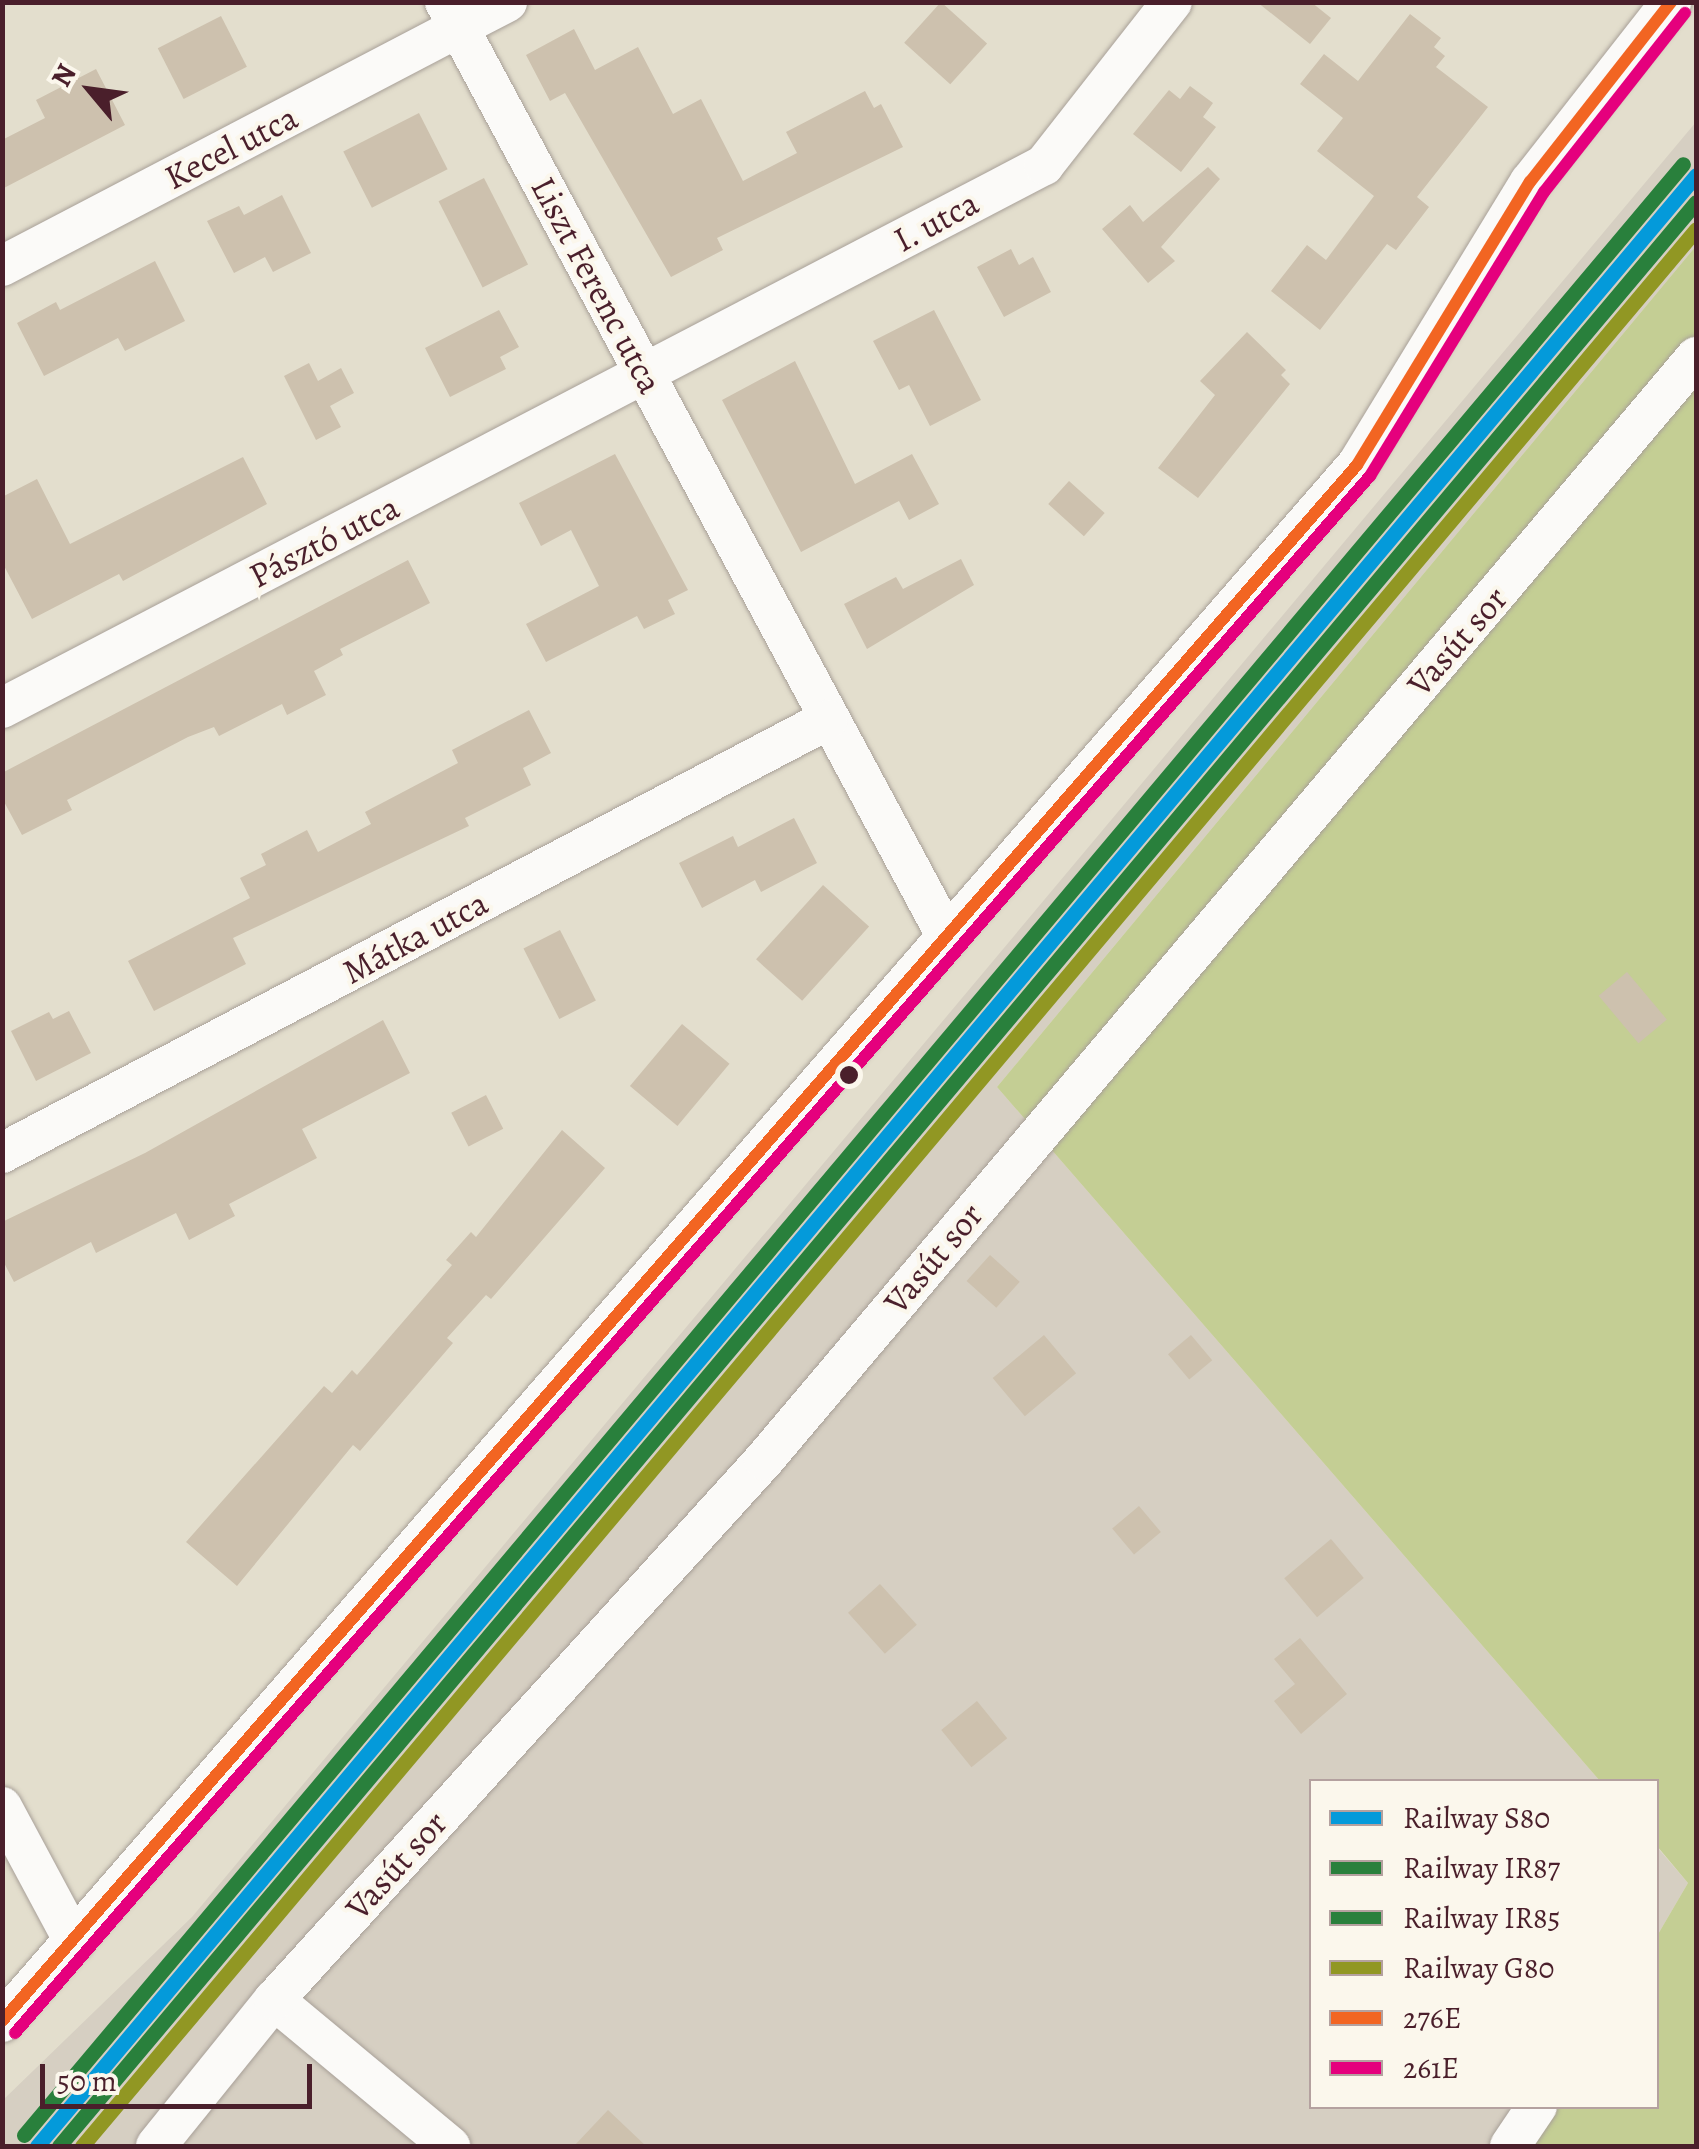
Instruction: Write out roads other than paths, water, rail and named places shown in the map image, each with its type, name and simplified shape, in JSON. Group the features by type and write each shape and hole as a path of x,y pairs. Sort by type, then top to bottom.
{"street":[{"name":"Kecel utca","path":"2,266 452,16 507,2"},
{"name":"I. utca","path":"645,374 1044,165 1172,2"},
{"path":"2,2022 1357,465 1530,182 1671,2"},
{"name":"Liszt Ferenc utca","path":"452,16 827,720 948,937"},
{"name":"Vasút sor","path":"156,2146 274,2000 764,1460 1696,358"},
{"name":"Pásztó utca","path":"2,708 645,374"},
{"name":"Mátka utca","path":"2,1153 827,720"},
{"path":"2,1807 74,1942"},
{"path":"274,2000 450,2146"},
{"path":"1510,2146 1535,2109"}],"rail line":[{"name":"IR85","path":"24,2135 1683,164"},
{"name":"S80","path":"37,2146 1696,175"},
{"name":"IR87","path":"59,2146 1696,202"},
{"name":"G80","path":"82,2146 1696,229"}]}
